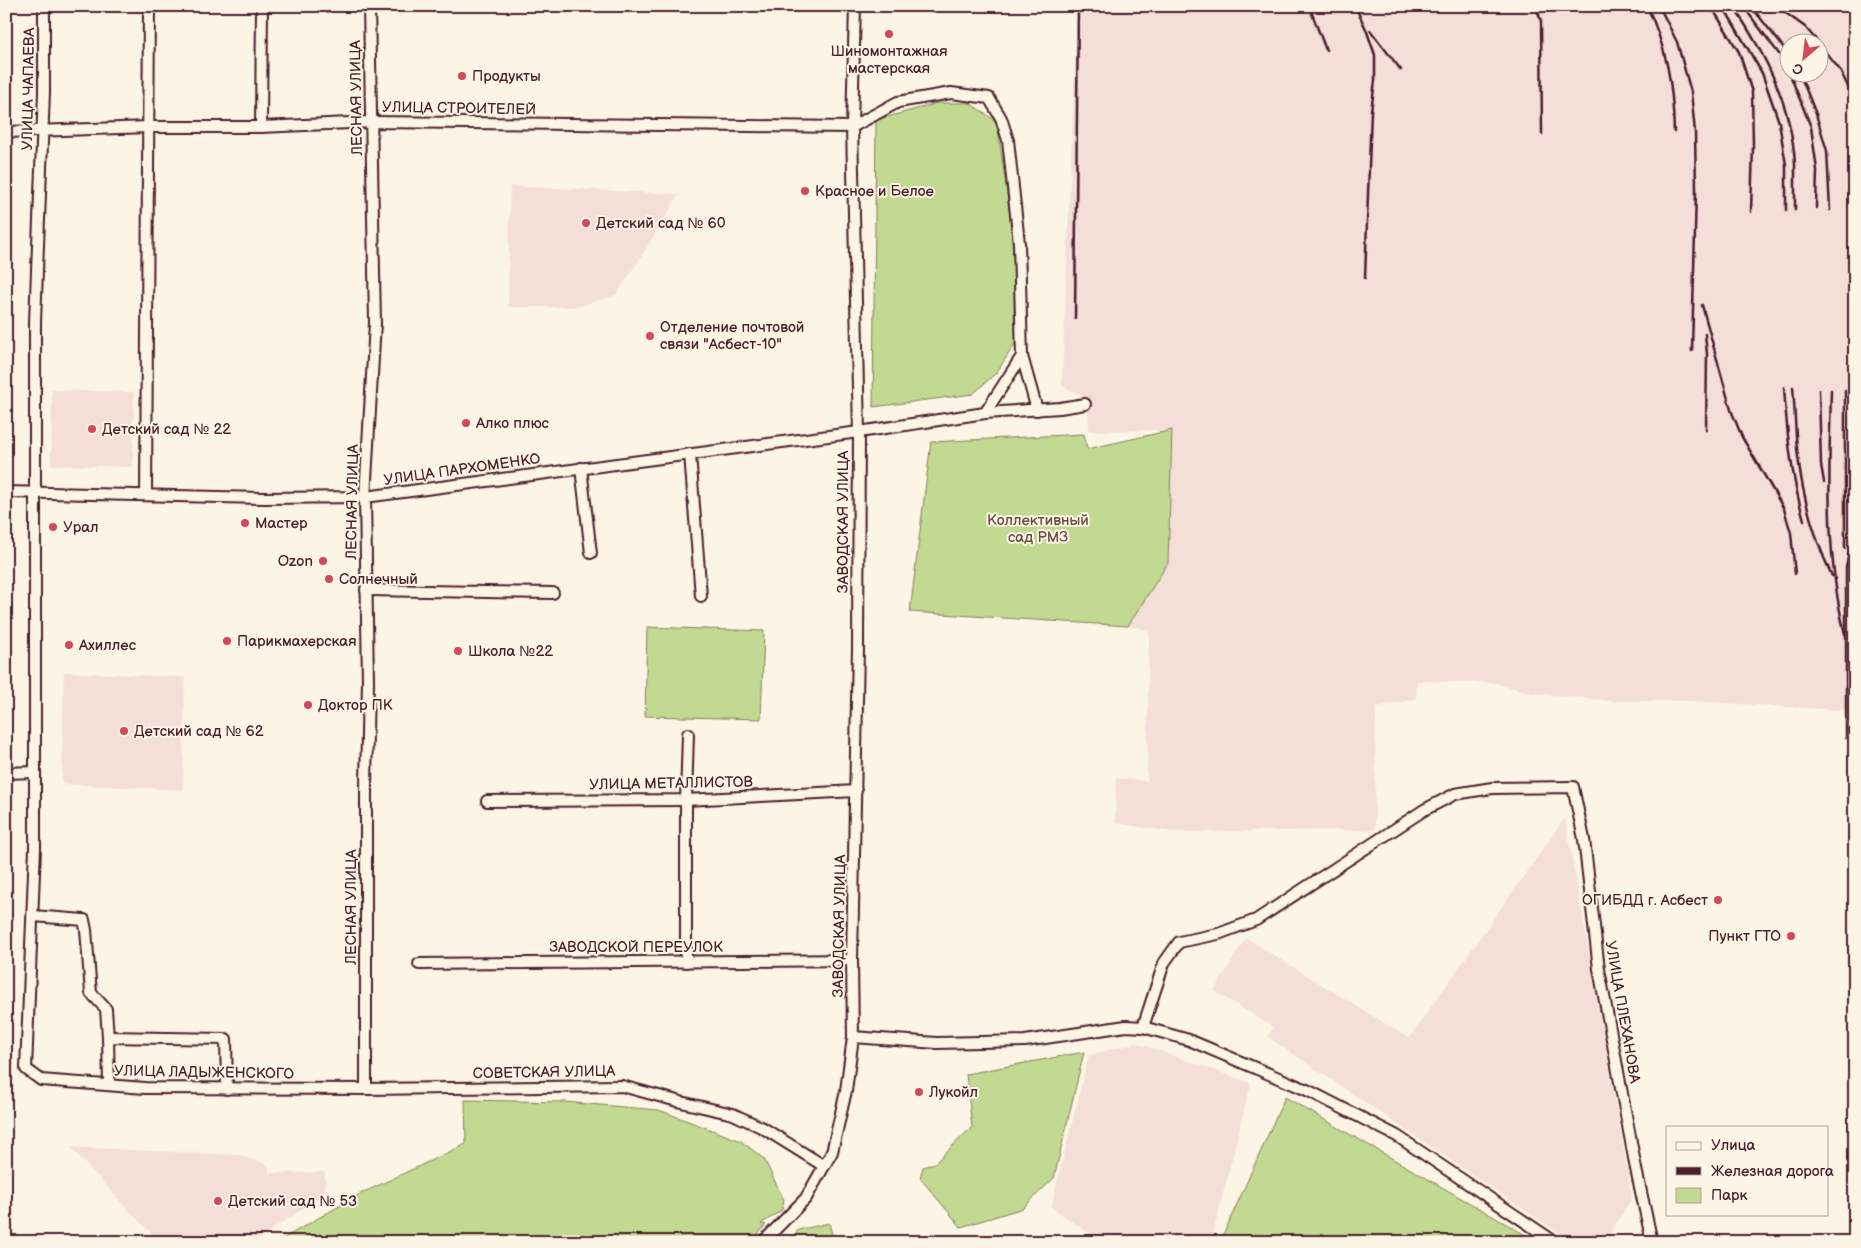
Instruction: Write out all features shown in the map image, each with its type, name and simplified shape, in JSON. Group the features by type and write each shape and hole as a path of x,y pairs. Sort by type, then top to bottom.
{"street":[{"name":"УЛИЦА ЧАПАЕВА","path":"42,1080 26,1069 35,772 35,322 42,131 44,6"},
{"path":"146,495 149,6"},
{"path":"261,127 262,6"},
{"name":"ЛЕСНАЯ УЛИЦА","path":"366,1089 368,681 365,497 376,323 369,6"},
{"name":"ЗАВОДСКАЯ УЛИЦА","path":"763,1242 806,1198 832,1152 846,1091 853,1037 852,960 856,791 859,432 852,127 855,6"},
{"path":"852,127 898,102 950,93 989,98 1001,118 1008,140 1019,243 1022,356 1037,410"},
{"name":"УЛИЦА СТРОИТЕЛЕЙ","path":"6,132 148,127 261,127 372,122 852,127"},
{"path":"985,413 1022,356"},
{"name":"УЛИЦА ПАРХОМЕНКО","path":"6,492 264,498 365,497 859,432 985,413 1037,410 1085,404"},
{"path":"690,454 701,596"},
{"path":"581,468 591,552"},
{"path":"366,590 553,592"},
{"path":"686,962 688,734"},
{"path":"6,773 35,772"},
{"name":"УЛИЦА ПЛЕХАНОВА","path":"1143,1027 1164,964 1180,942 1218,934 1256,920 1424,810 1455,794 1492,788 1573,787 1584,839 1599,969 1634,1160 1652,1242"},
{"name":"УЛИЦА МЕТАЛЛИСТОВ","path":"487,801 686,800 856,791"},
{"path":"32,916 84,920 91,993 106,1009 109,1085"},
{"name":"ЗАВОДСКОЙ ПЕРЕУЛОК","path":"419,964 852,960"},
{"path":"853,1037 937,1043 1025,1041 1126,1026 1143,1027 1189,1040 1280,1078 1397,1136 1554,1242"},
{"path":"108,1037 226,1039 227,1089"},
{"name":"УЛИЦА ЛАДЫЖЕНСКОГО","path":"42,1080 145,1088 366,1089"},
{"name":"СОВЕТСКАЯ УЛИЦА","path":"366,1089 622,1086 733,1114 763,1128 824,1166"}],"shaded area":[{"path":"1077,6 1855,6 1855,704 1839,710 1690,701 1610,701 1532,693 1495,683 1417,681 1416,699 1376,707 1375,830 1172,832 1115,823 1116,778 1147,781 1149,630 1128,626 1168,563 1172,430 1089,431 1088,399 1062,386"},
{"name":"Детский сад № 60","path":"510,186 679,194 616,295 576,307 508,307"},
{"name":"Детский сад № 22","path":"52,390 134,392 133,467 51,465"},
{"name":"Детский сад № 62","path":"64,672 185,677 183,790 62,784"},
{"path":"1565,818 1632,1198 1605,1242 1572,1242 1268,1037 1273,1027 1214,991 1246,938 1409,1038"},
{"path":"1137,1043 1251,1083 1211,1242 1102,1242 1051,1207 1089,1055"},
{"name":"Детский сад № 53","path":"70,1147 239,1155 269,1165 269,1173 325,1172 325,1194 261,1237 259,1242 161,1242 134,1216"}],"green space":[{"path":"938,103 970,103 997,122 1013,237 1016,342 997,372 973,394 873,407 876,120"},
{"name":"Коллективный сад РМЗ","path":"1172,430 1168,563 1128,626 910,612 931,442 1084,434 1087,449"},
{"path":"647,627 764,631 761,719 645,716"},
{"path":"1084,1052 1054,1178 1023,1208 961,1227 920,1178 923,1167 935,1163 972,1127 966,1074"},
{"path":"1285,1097 1529,1237 1514,1242 1220,1242"},
{"path":"465,1100 565,1102 659,1110 741,1141 764,1159 784,1200 782,1210 761,1224 766,1225 751,1242 277,1242 360,1194 466,1144"},
{"path":"829,1223 834,1242 789,1242 798,1230"}],"railway":[{"path":"1075,318 1078,6"},
{"path":"1309,6 1326,50"},
{"path":"1355,6 1375,55 1365,278"},
{"path":"1536,6 1541,21 1542,134"},
{"path":"1647,6 1660,37 1668,68 1674,132"},
{"path":"1659,6 1677,42 1691,92 1695,132 1696,190 1692,351"},
{"path":"1711,6 1739,52 1752,92 1751,212"},
{"path":"1723,6 1762,73 1779,122 1786,165 1786,210"},
{"path":"1733,6 1756,42 1783,101 1793,142 1795,210"},
{"path":"1743,6 1778,53"},
{"path":"1776,6 1809,32"},
{"path":"1754,10 1778,40"},
{"path":"1370,30 1401,70"},
{"path":"1828,55 1840,70 1855,101"},
{"path":"1793,82 1811,127 1817,170 1816,208"},
{"path":"1803,82 1816,114 1827,151 1830,210"},
{"path":"1702,305 1731,410 1742,437 1784,509 1791,533 1795,574"},
{"path":"1705,334 1707,354 1706,430"},
{"path":"1784,387 1790,454 1804,520"},
{"path":"1793,387 1797,448 1803,487 1810,518 1832,576"},
{"path":"1819,390 1821,465 1824,482"},
{"path":"1831,390 1829,482 1831,543 1834,574 1845,634"},
{"path":"1845,391 1845,548"},
{"path":"1846,738 1846,568 1855,523"}],"place":[{"name":"Шиномонтажная мастерская","path":"889,34"},
{"name":"Продукты","path":"462,76"},
{"name":"Красное и Белое","path":"805,191"},
{"name":"Детский сад № 60","path":"586,223"},
{"name":"Отделение почтовой связи \"Асбест-10\"","path":"650,336"},
{"name":"Алко плюс","path":"466,423"},
{"name":"Детский сад № 22","path":"92,429"},
{"name":"Мастер","path":"245,523"},
{"name":"Урал","path":"53,527"},
{"name":"Ozon","path":"323,561"},
{"name":"Солнечный","path":"329,579"},
{"name":"Парикмахерская","path":"227,641"},
{"name":"Ахиллес","path":"69,645"},
{"name":"Школа №22","path":"458,651"},
{"name":"Доктор ПК","path":"308,705"},
{"name":"Детский сад № 62","path":"124,731"},
{"name":"ОГИБДД г. Асбест","path":"1718,900"},
{"name":"Пункт ГТО","path":"1791,936"},
{"name":"Лукойл","path":"919,1092"},
{"name":"Детский сад № 53","path":"218,1201"}]}
